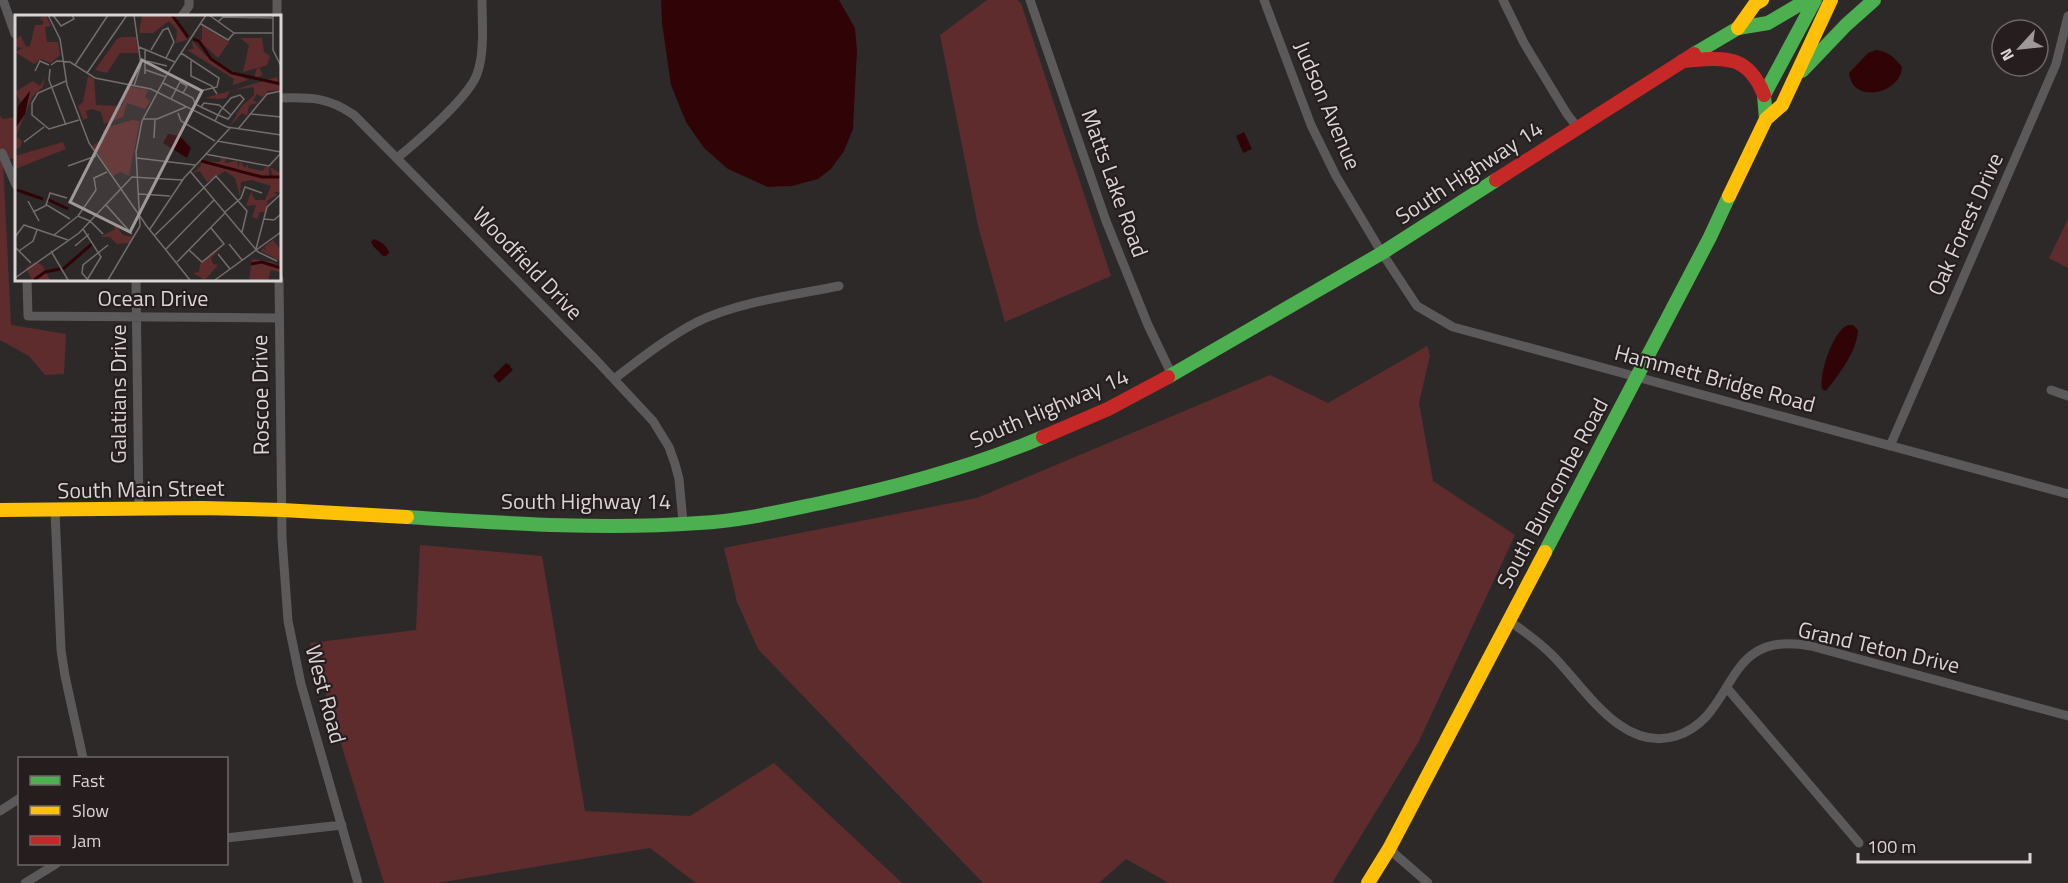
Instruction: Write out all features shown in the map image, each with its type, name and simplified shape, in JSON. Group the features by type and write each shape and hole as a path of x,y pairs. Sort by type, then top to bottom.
{"main road":[{"name":"South Highway 14","path":"1738,28 1755,4 1762,0"},
{"name":"South Highway 14","path":"282,510 504,523 641,526 683,522 702,523 827,503 889,489 950,471 1067,428 1172,375 1382,253 1682,61 1738,28 1768,23 1807,0"},
{"path":"1764,95 1815,0"},
{"name":"South Buncombe Road","path":"1368,883 1389,849 1710,237 1766,119 1782,105 1831,0"},
{"path":"1795,77 1874,0"},
{"path":"1682,61 1724,59 1739,62 1757,76 1764,95 1766,119"},
{"name":"South Main Street","path":"0,510 282,510"}],"street":[{"path":"3,0 15,33"},
{"path":"183,15 189,6 189,0"},
{"path":"398,158 464,95 476,77 479,66 482,0"},
{"name":"Matts Lake Road","path":"1030,0 1106,221 1148,325 1172,375"},
{"name":"Judson Avenue","path":"1264,0 1323,150 1382,253"},
{"path":"1503,0 1524,43 1578,128"},
{"name":"Oak Forest Drive","path":"1890,446 2052,74 2068,16"},
{"name":"Woodfield Drive","path":"280,98 316,98 341,106 354,115 614,379 653,421 669,447 679,479 683,522"},
{"path":"2,153 15,184"},
{"name":"Hammett Bridge Road","path":"1382,253 1417,306 1454,327 2068,494"},
{"name":"Ocean Drive","path":"27,280 28,316 279,318"},
{"name":"Galatians Drive","path":"136,280 139,509"},
{"name":"Roscoe Drive","path":"279,280 282,510"},
{"path":"614,379 683,330 712,315 733,308 839,286"},
{"path":"2051,390 2068,396"},
{"name":"West Road","path":"282,510 286,607 292,646 358,883"},
{"path":"55,511 61,650 84,757"},
{"name":"Grand Teton Drive","path":"1509,621 1551,654 1605,715 1637,734 1664,738 1686,731 1703,718 1727,688 1742,663 1752,654 1781,644 1800,644 2068,716"},
{"path":"1727,688 1860,843"},
{"path":"0,811 18,799"},
{"path":"228,838 342,825"},
{"path":"1389,849 1428,883"},
{"path":"25,883 54,865"}],"shaded area":[{"path":"661,0 839,0 855,28 857,50 853,129 844,151 831,169 818,179 792,186 768,187 728,169 704,148 686,122 671,85"},
{"path":"987,0 1017,0 1021,3 1111,276 1005,322 978,226 940,35"},
{"path":"1876,50 1884,52 1897,61 1902,67 1900,76 1886,89 1867,92 1858,89 1852,83 1849,73 1868,53"},
{"path":"0,116 3,119 15,117 15,158 3,160 11,325 66,334 64,374 45,375 29,356 0,340"},
{"path":"1244,132 1252,149 1243,153 1236,136"},
{"path":"2068,219 2068,268 2049,258"},
{"path":"374,239 387,248 389,253 386,256 383,256 373,246 371,242"},
{"path":"1848,325 1853,325 1858,330 1857,338 1847,362 1826,391 1822,389 1822,382 1828,353 1837,335"},
{"path":"1427,346 1430,355 1419,403 1433,481 1515,535 1418,743 1332,883 1169,883 1126,859 1099,883 983,883 758,649 737,602 724,548 977,498 1270,375 1328,403"},
{"path":"506,363 513,370 499,383 493,376"},
{"path":"420,545 542,556 585,811 690,816 774,763 902,883 696,883 650,848 437,883 384,883 310,643 416,630"}],"traffic: fast":[{"path":"1694,54 1738,28 1768,23 1807,0"},
{"path":"1766,119 1764,95 1815,0"},
{"path":"1802,71 1846,25 1874,0"},
{"path":"1168,377 1382,253 1496,180"},
{"path":"1545,552 1710,237 1729,196"},
{"path":"407,517 590,526 663,525 728,520 758,516 903,484 960,468 1043,437"}],"traffic: slow":[{"path":"1738,28 1755,4 1762,0"},
{"path":"1729,196 1766,119 1782,105 1831,0"},
{"path":"0,510 202,508 407,517"},
{"path":"1368,883 1389,849 1545,552"}],"traffic: jam":[{"path":"1496,180 1694,54"},
{"path":"1682,61 1709,59 1732,61 1750,71 1764,95"},
{"path":"1043,437 1108,409 1168,377"}]}
